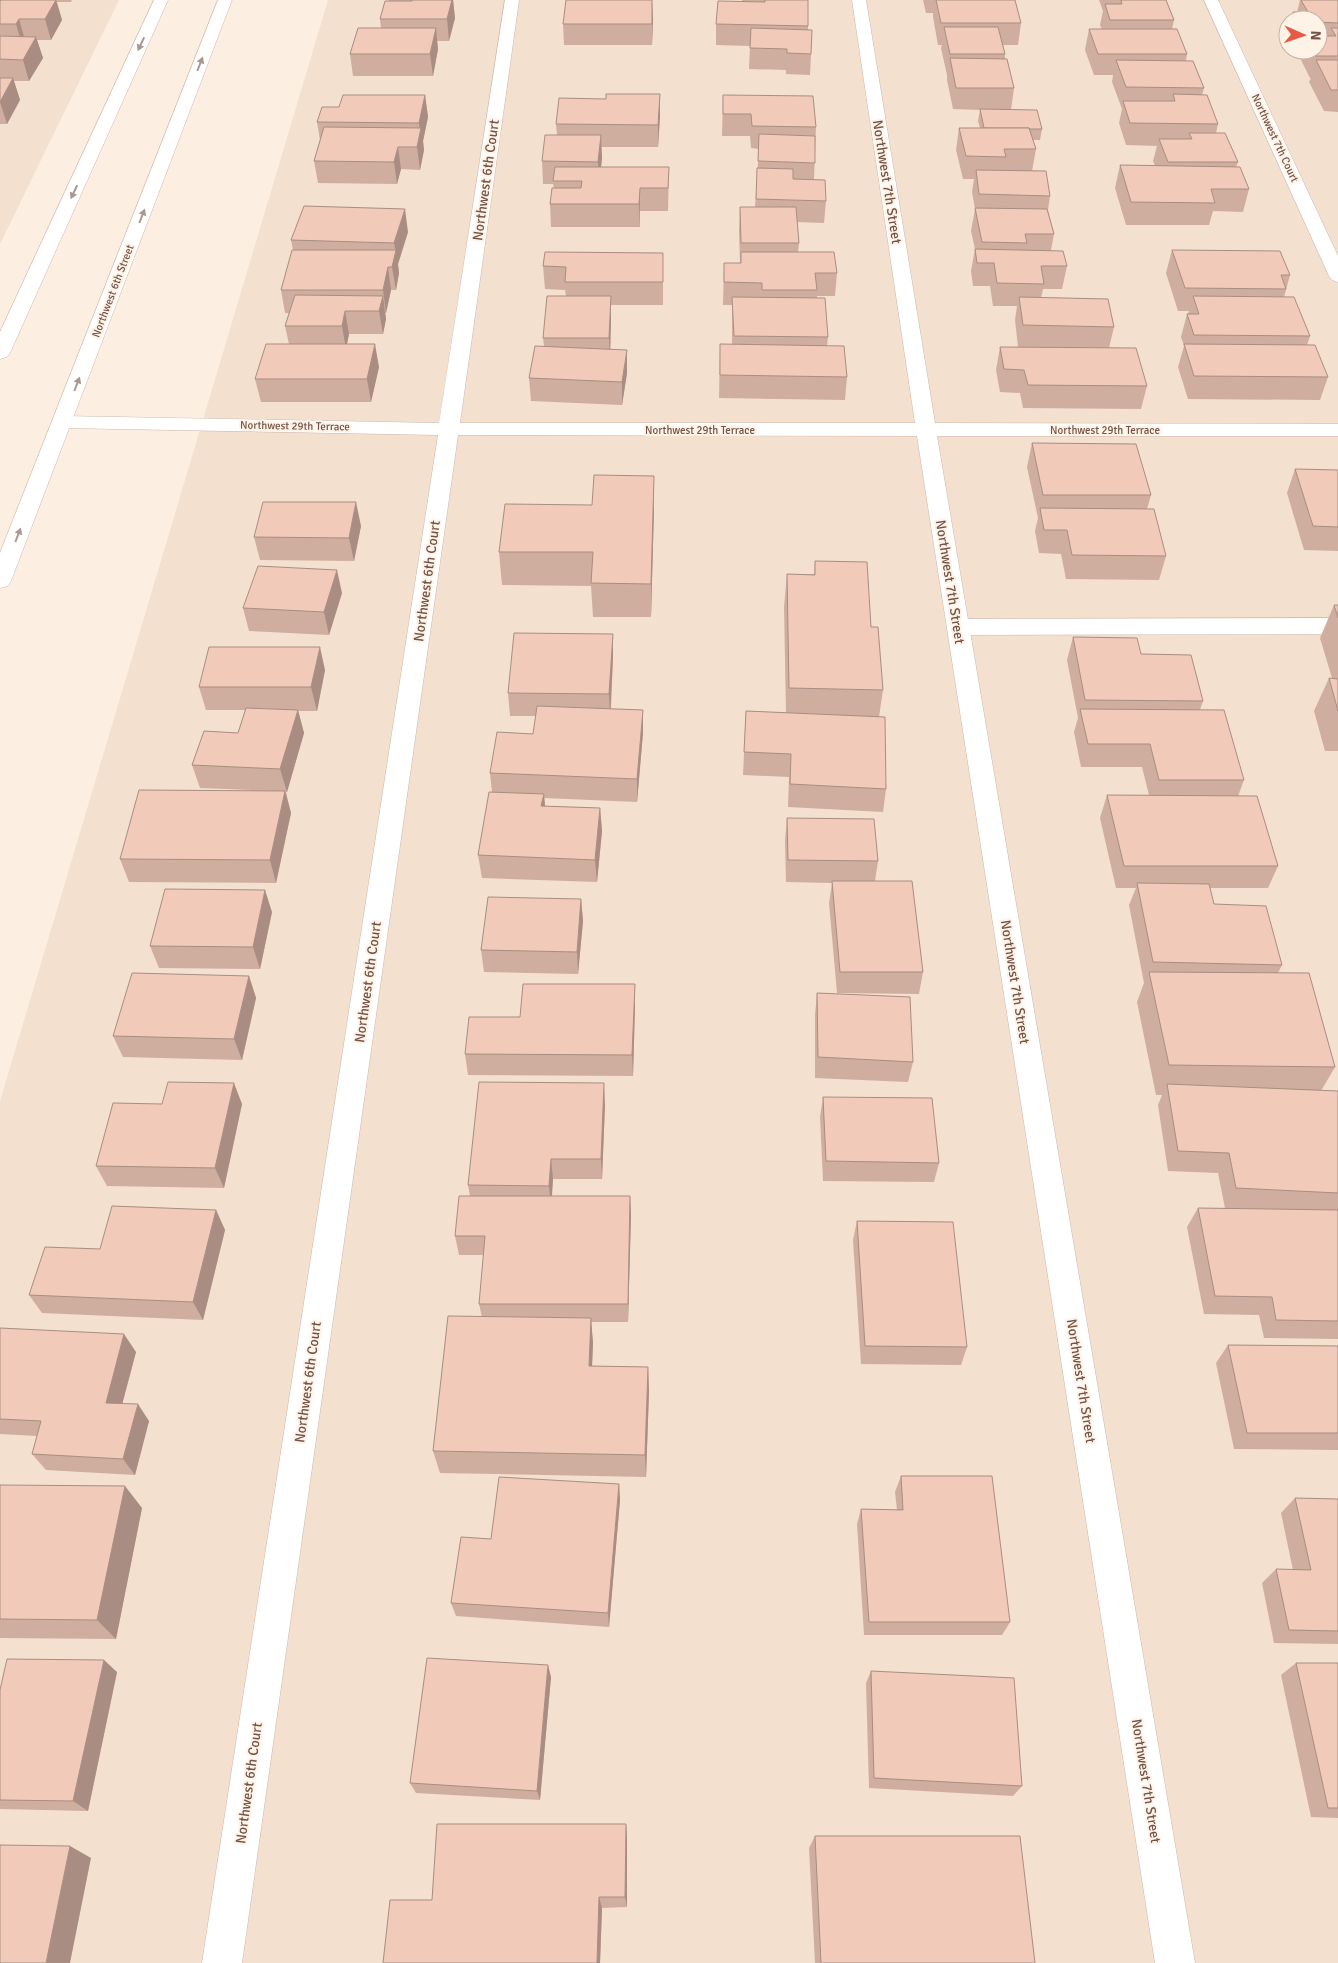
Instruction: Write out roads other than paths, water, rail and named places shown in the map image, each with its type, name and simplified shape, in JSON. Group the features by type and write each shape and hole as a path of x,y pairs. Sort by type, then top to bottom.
{"street":[{"path":"0,354 161,0"},
{"name":"Northwest 6th Street","path":"0,581 225,0"},
{"name":"Northwest 6th Court","path":"222,1963 512,0"},
{"name":"Northwest 7th Street","path":"859,0 926,431 1175,1963"},
{"name":"Northwest 7th Court","path":"1211,0 1338,276"},
{"name":"Northwest 29th Terrace","path":"62,422 450,429 1338,430"},
{"path":"958,627 1338,626"}]}
